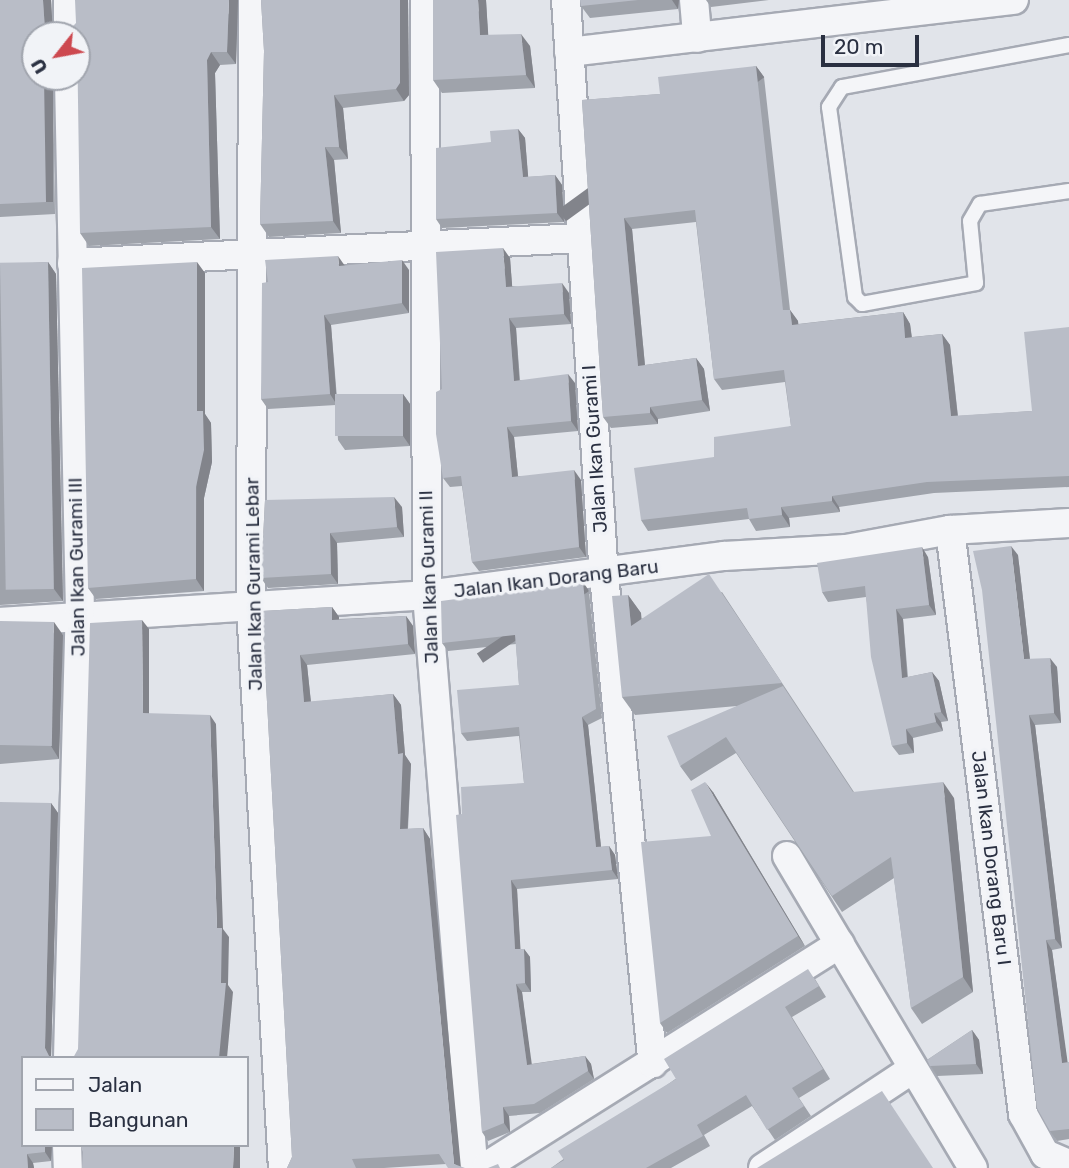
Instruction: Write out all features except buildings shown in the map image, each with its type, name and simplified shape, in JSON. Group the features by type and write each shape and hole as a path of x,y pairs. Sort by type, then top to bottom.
{"street":[{"path":"68,0 68,21"},
{"name":"Jalan Ikan Gurami Lebar","path":"253,0 251,607 283,1168"},
{"name":"Jalan Ikan Gurami II","path":"425,0 421,245 428,595 468,1152 473,1163 487,1166 653,1064"},
{"name":"Jalan Ikan Gurami I","path":"566,0 604,576 653,1064"},
{"path":"694,0 697,37"},
{"path":"569,52 697,37 872,8 1014,0"},
{"name":"Jalan Ikan Gurami III","path":"68,1056 80,613 69,91"},
{"path":"72,263 254,256 582,237"},
{"name":"Jalan Ikan Dorang Baru","path":"0,622 80,613 251,607 428,595 604,576 950,530 1069,523"},
{"name":"Jalan Ikan Dorang Baru I","path":"950,530 1023,1114 1045,1154 1069,1164"},
{"path":"786,856 840,944 911,1070 973,1168"},
{"path":"653,1064 840,944"},
{"path":"763,1168 911,1070"},
{"path":"67,1147 68,1168"}],"lane":[{"path":"1069,45 842,87 829,107 855,297 862,304 976,284 970,221 980,204 1069,191"}]}
